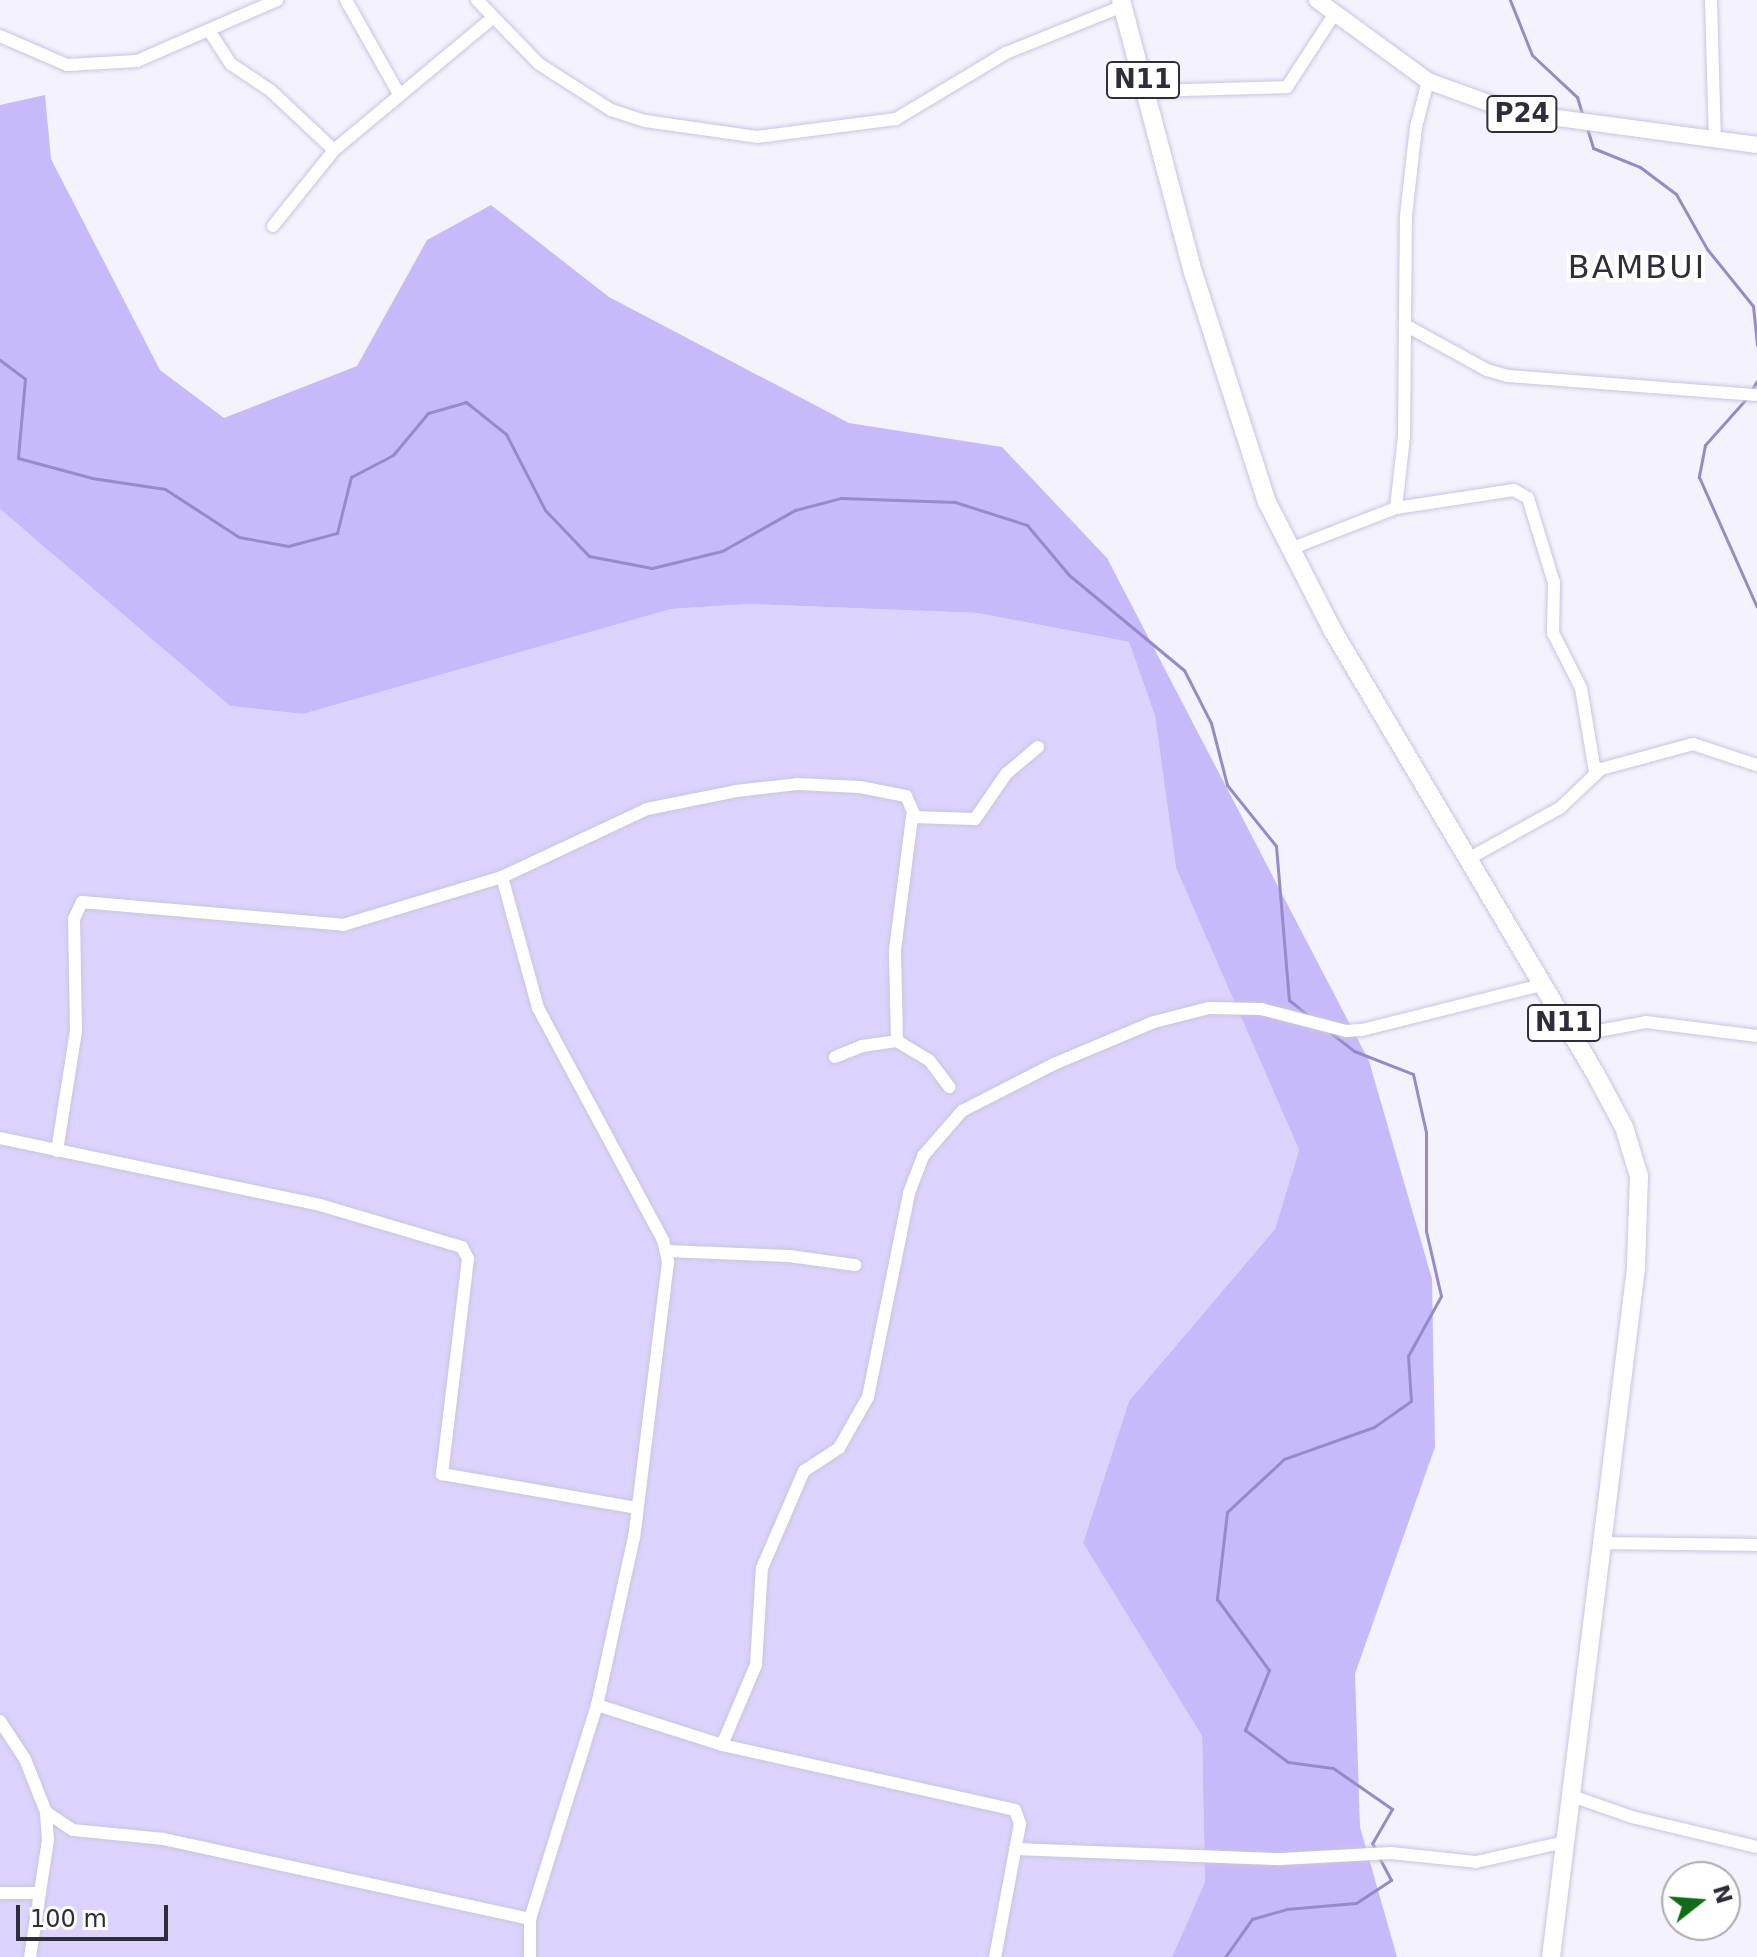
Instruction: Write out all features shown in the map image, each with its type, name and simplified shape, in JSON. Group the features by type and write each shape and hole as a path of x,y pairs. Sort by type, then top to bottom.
{"highway":[{"name":"N11","path":"1122,3 1225,380 1267,502 1290,549 1624,1127 1640,1189 1636,1268 1551,1957"}],"main road":[{"name":"P24","path":"1317,0 1428,81 1543,118 1757,145"}],"street":[{"path":"0,36 42,57 87,68 156,56 277,0"},
{"path":"346,0 399,94"},
{"path":"477,0 491,19 539,64 611,110 645,121 757,137 896,119 1006,53 1122,3"},
{"path":"1711,0 1715,139"},
{"path":"1146,91 1287,87 1335,13"},
{"path":"273,226 334,150 491,19"},
{"path":"210,32 231,64 271,91 334,150"},
{"path":"1396,508 1404,437 1406,216 1416,127 1428,81"},
{"path":"1405,325 1487,370 1508,376 1757,395"},
{"path":"1290,549 1396,508 1514,490 1528,498 1554,583 1553,633 1581,688 1595,772"},
{"path":"1468,859 1560,808 1595,772 1693,744 1757,765"},
{"path":"914,814 975,819 1006,774 1038,747"},
{"path":"57,1151 76,1031 74,919 82,902 343,925 502,877 647,809 736,791 797,784 860,787 906,796 914,814 898,899 897,1041"},
{"path":"502,877 538,1008 667,1251 659,1351 636,1508 597,1705 530,1919 530,1957"},
{"path":"722,1745 756,1665 762,1568 804,1471 839,1448 868,1397 909,1193 923,1156 962,1111 1054,1064 1154,1022 1209,1008 1261,1009 1362,1030 1541,985"},
{"path":"1572,1036 1646,1022 1757,1036"},
{"path":"835,1057 862,1046 897,1041 929,1060 949,1087"},
{"path":"0,1138 320,1205 462,1247 468,1259 442,1474 636,1508"},
{"path":"667,1251 789,1256 855,1265"},
{"path":"1604,1543 1757,1545"},
{"path":"597,1705 722,1745 1006,1807 1019,1816 995,1957"},
{"path":"0,1721 25,1759 46,1812 48,1840 30,1957"},
{"path":"1572,1796 1632,1817 1757,1847"},
{"path":"46,1812 73,1830"},
{"path":"48,1840 73,1830 163,1839 530,1919"},
{"path":"1015,1849 1281,1859 1391,1853 1476,1862 1565,1842"},
{"path":"0,1893 40,1893"}],"shaded area":[{"path":"45,95 51,159 160,370 224,418 357,366 427,240 491,205 609,297 849,423 1002,447 1107,558 1369,1061 1432,1279 1435,1447 1355,1674 1360,1827 1397,1957 1172,1957 1205,1882 1202,1736 1083,1543 1129,1401 1275,1229 1299,1150 1176,868 1155,716 1129,642 978,613 748,604 671,609 303,714 230,706 0,509 0,105"},
{"path":"0,509 230,706 303,714 671,609 748,604 978,613 1129,642 1155,716 1176,868 1299,1150 1275,1229 1129,1401 1083,1543 1202,1736 1205,1882 1172,1957 0,1957"}],"waterway":[{"path":"1510,0 1532,55 1577,97 1583,117"},
{"path":"1587,128 1593,148 1640,167 1676,194 1707,249 1753,306 1757,345"},
{"path":"0,360 25,379 18,458 92,478 165,489 239,537 288,546 337,533 351,477 393,455 428,413 466,402 506,434 545,510 589,556 652,568 722,551 795,510 841,498 955,502 1027,525 1069,575 1184,670 1211,723 1227,785 1276,846 1289,1000 1309,1016"},
{"path":"1752,389 1757,381"},
{"path":"1746,399 1705,445 1699,477 1757,607"},
{"path":"1331,1033 1354,1051 1413,1074 1426,1132 1426,1231 1441,1296 1408,1356 1411,1401 1374,1427 1284,1459 1227,1512 1217,1599 1269,1670 1245,1730 1288,1762 1333,1768 1392,1809 1372,1843 1376,1850"},
{"path":"1225,1957 1252,1919 1286,1909 1356,1903 1391,1880 1379,1857"}],"district":[{"name":"BAMBUI","path":"1637,267"}]}
